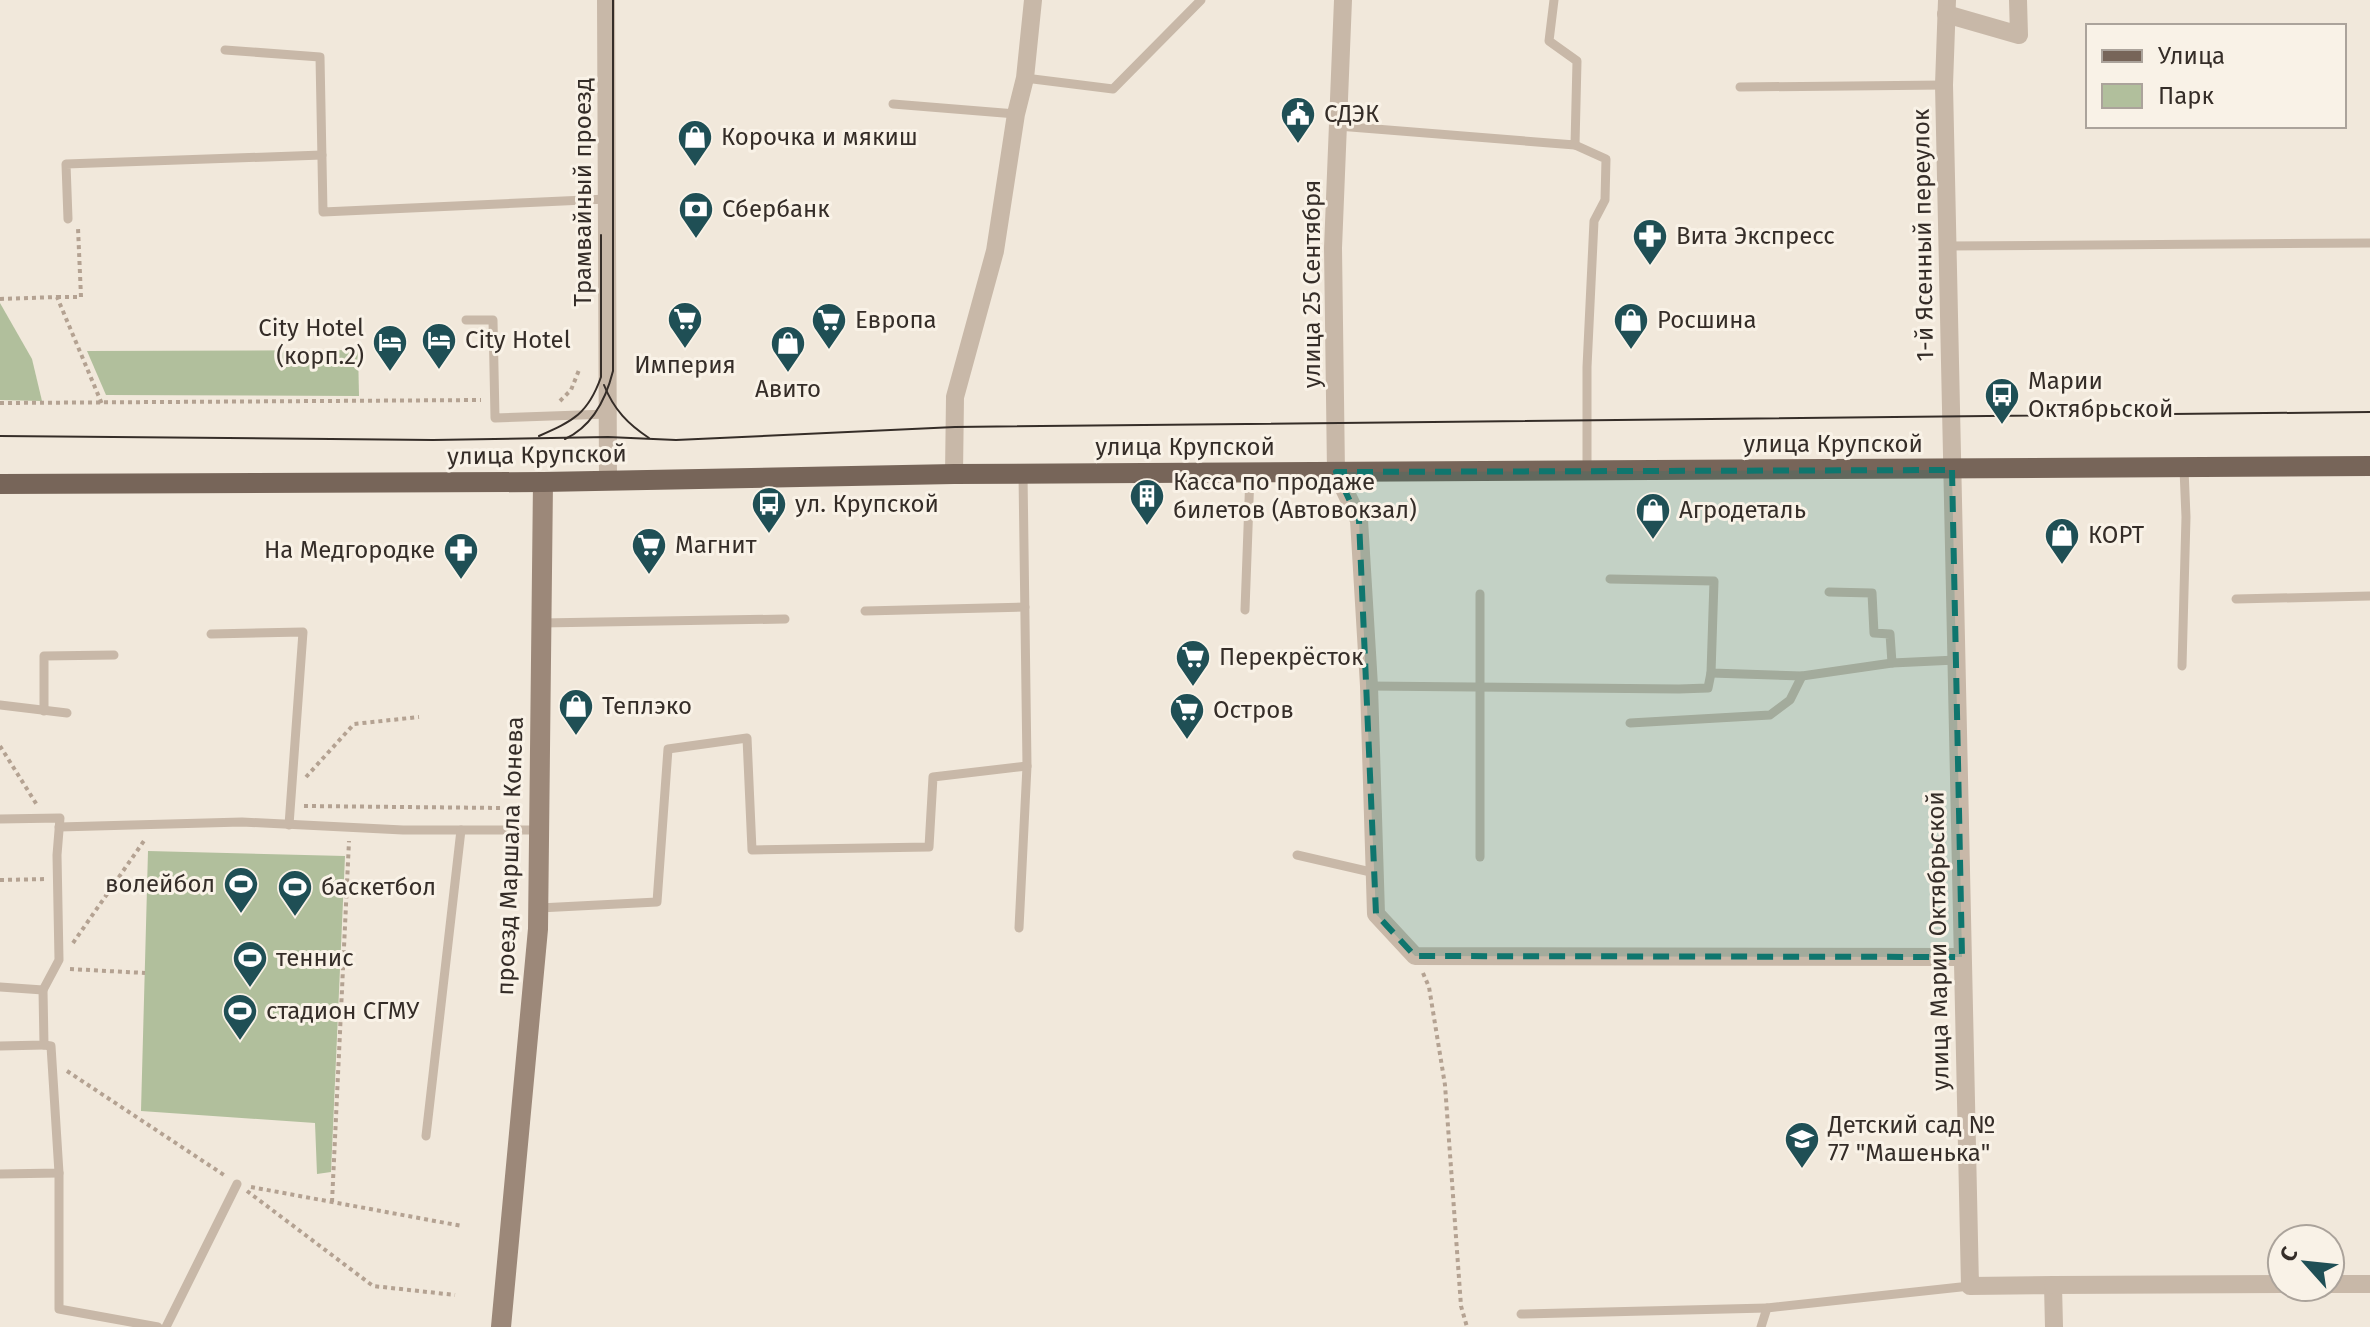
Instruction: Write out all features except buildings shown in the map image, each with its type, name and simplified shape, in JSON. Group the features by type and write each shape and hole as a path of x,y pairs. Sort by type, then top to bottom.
{"main road":[{"name":"улица Крупской","path":"0,484 543,482 954,474 2370,466"}],"street":[{"name":"Трамвайный проезд","path":"606,0 608,480"},
{"path":"954,474 955,397 995,251 1016,114 1025,78 1033,0"},
{"name":"улица 25 Сентября","path":"1336,472 1333,248 1343,0"},
{"path":"1947,7 2019,35 2018,0"},
{"name":"1-й Ясенный переулок","path":"1947,7 1944,85 1952,470"},
{"name":"улица Марии Октябрьской","path":"1952,470 1970,1286"},
{"path":"1336,472 1359,520 1369,686 1376,914 1415,956 1962,957"},
{"name":"проезд Маршала Конева","path":"501,1327 539,908 543,482"},
{"path":"1970,1286 2266,1284"},
{"path":"2346,1284 2370,1284"},
{"path":"2053,1285 2054,1327"}],"lane":[{"path":"1025,78 1113,89 1201,0"},
{"path":"1554,0 1549,41 1577,61 1575,145"},
{"path":"225,50 320,57 323,212 607,199"},
{"path":"1740,87 1944,85"},
{"path":"893,104 1016,114"},
{"path":"1337,126 1575,145 1606,159 1605,200 1594,221 1587,367 1587,470"},
{"path":"73,221 66,164 322,155"},
{"path":"1947,246 2370,243"},
{"path":"466,320 493,320 495,418 608,414"},
{"path":"2182,666 2186,517 2184,469"},
{"path":"1019,928 1027,766 1023,474"},
{"path":"1245,610 1250,474"},
{"path":"1369,686 1708,688 1714,581 1610,579"},
{"path":"1829,592 1872,593 1874,633 1890,634 1892,663"},
{"path":"1480,594 1480,857"},
{"path":"2236,599 2370,596"},
{"path":"865,611 1025,607"},
{"path":"541,623 785,619"},
{"path":"211,634 303,632 289,825"},
{"path":"44,711 44,656 114,655"},
{"path":"1711,673 1802,676 1892,663 1956,660"},
{"path":"1630,723 1770,715 1790,700 1802,676"},
{"path":"0,705 67,713"},
{"path":"539,908 657,902 668,749 747,738 752,850 929,847 933,777 1027,766"},
{"path":"0,819 60,818 57,879 59,960 43,990 44,1045"},
{"path":"59,827 242,822 349,828 539,830"},
{"path":"426,1136 461,830"},
{"path":"1297,855 1375,873"},
{"path":"0,987 43,990"},
{"path":"0,1046 51,1046 59,1173 59,1309 158,1327"},
{"path":"0,1174 59,1173"},
{"path":"166,1327 237,1184"},
{"path":"1521,1314 1767,1308 1970,1286"},
{"path":"1761,1327 1767,1308"}],"path":[{"path":"0,299 81,297 73,221"},
{"path":"57,297 102,404"},
{"path":"556,405 571,390 579,370"},
{"path":"0,403 472,398 495,402"},
{"path":"291,794 354,724 419,717"},
{"path":"0,746 46,818"},
{"path":"290,806 502,808"},
{"path":"55,968 156,823"},
{"path":"332,1202 349,828"},
{"path":"0,880 57,879"},
{"path":"1415,956 1429,987 1445,1085 1458,1275 1467,1327"},
{"path":"55,968 145,973"},
{"path":"52,1061 237,1184 373,1286 455,1295"},
{"path":"237,1184 462,1226"}],"highlighted area":[{"path":"1952,470 1962,957 1415,956 1376,914 1359,520 1336,472"}],"green space":[{"path":"0,303 32,359 42,401 0,400"},
{"path":"358,350 359,396 106,395 87,351"},
{"name":"стадион СГМУ","path":"148,851 345,856 331,1172 317,1174 315,1123 141,1111"}],"tram line":[{"path":"565,439 583,427 597,411 613,371 613,0"},
{"path":"539,436 578,415 591,400 601,377 601,235"},
{"path":"604,385 622,416 649,438"},
{"path":"0,436 433,440 608,437 676,440 955,427 2370,412"}],"place":[{"name":"СДЭК","path":"1298,145"},
{"name":"Корочка и мякиш","path":"695,168"},
{"name":"Сбербанк","path":"696,240"},
{"name":"Вита Экспресс","path":"1650,267"},
{"name":"Империя","path":"685,350"},
{"name":"Европа","path":"829,351"},
{"name":"Росшина","path":"1631,351"},
{"name":"City Hotel","path":"439,371"},
{"name":"City Hotel (корп.2)","path":"390,373"},
{"name":"Авито","path":"788,374"},
{"name":"Марии Октябрьской","path":"2002,426"},
{"name":"Касса по продаже билетов (Автовокзал)","path":"1147,527"},
{"name":"ул. Крупской","path":"769,535"},
{"name":"Агродеталь","path":"1653,541"},
{"name":"КОРТ","path":"2062,566"},
{"name":"Магнит","path":"649,576"},
{"name":"На Медгородке","path":"461,581"},
{"name":"Перекрёсток","path":"1193,688"},
{"name":"Теплэко","path":"576,737"},
{"name":"Остров","path":"1187,741"},
{"name":"волейбол","path":"241,915"},
{"name":"баскетбол","path":"295,918"},
{"name":"теннис","path":"250,989"},
{"name":"стадион СГМУ","path":"240,1042"},
{"name":"Детский сад № 77 \"Машенька\"","path":"1802,1170"}]}
